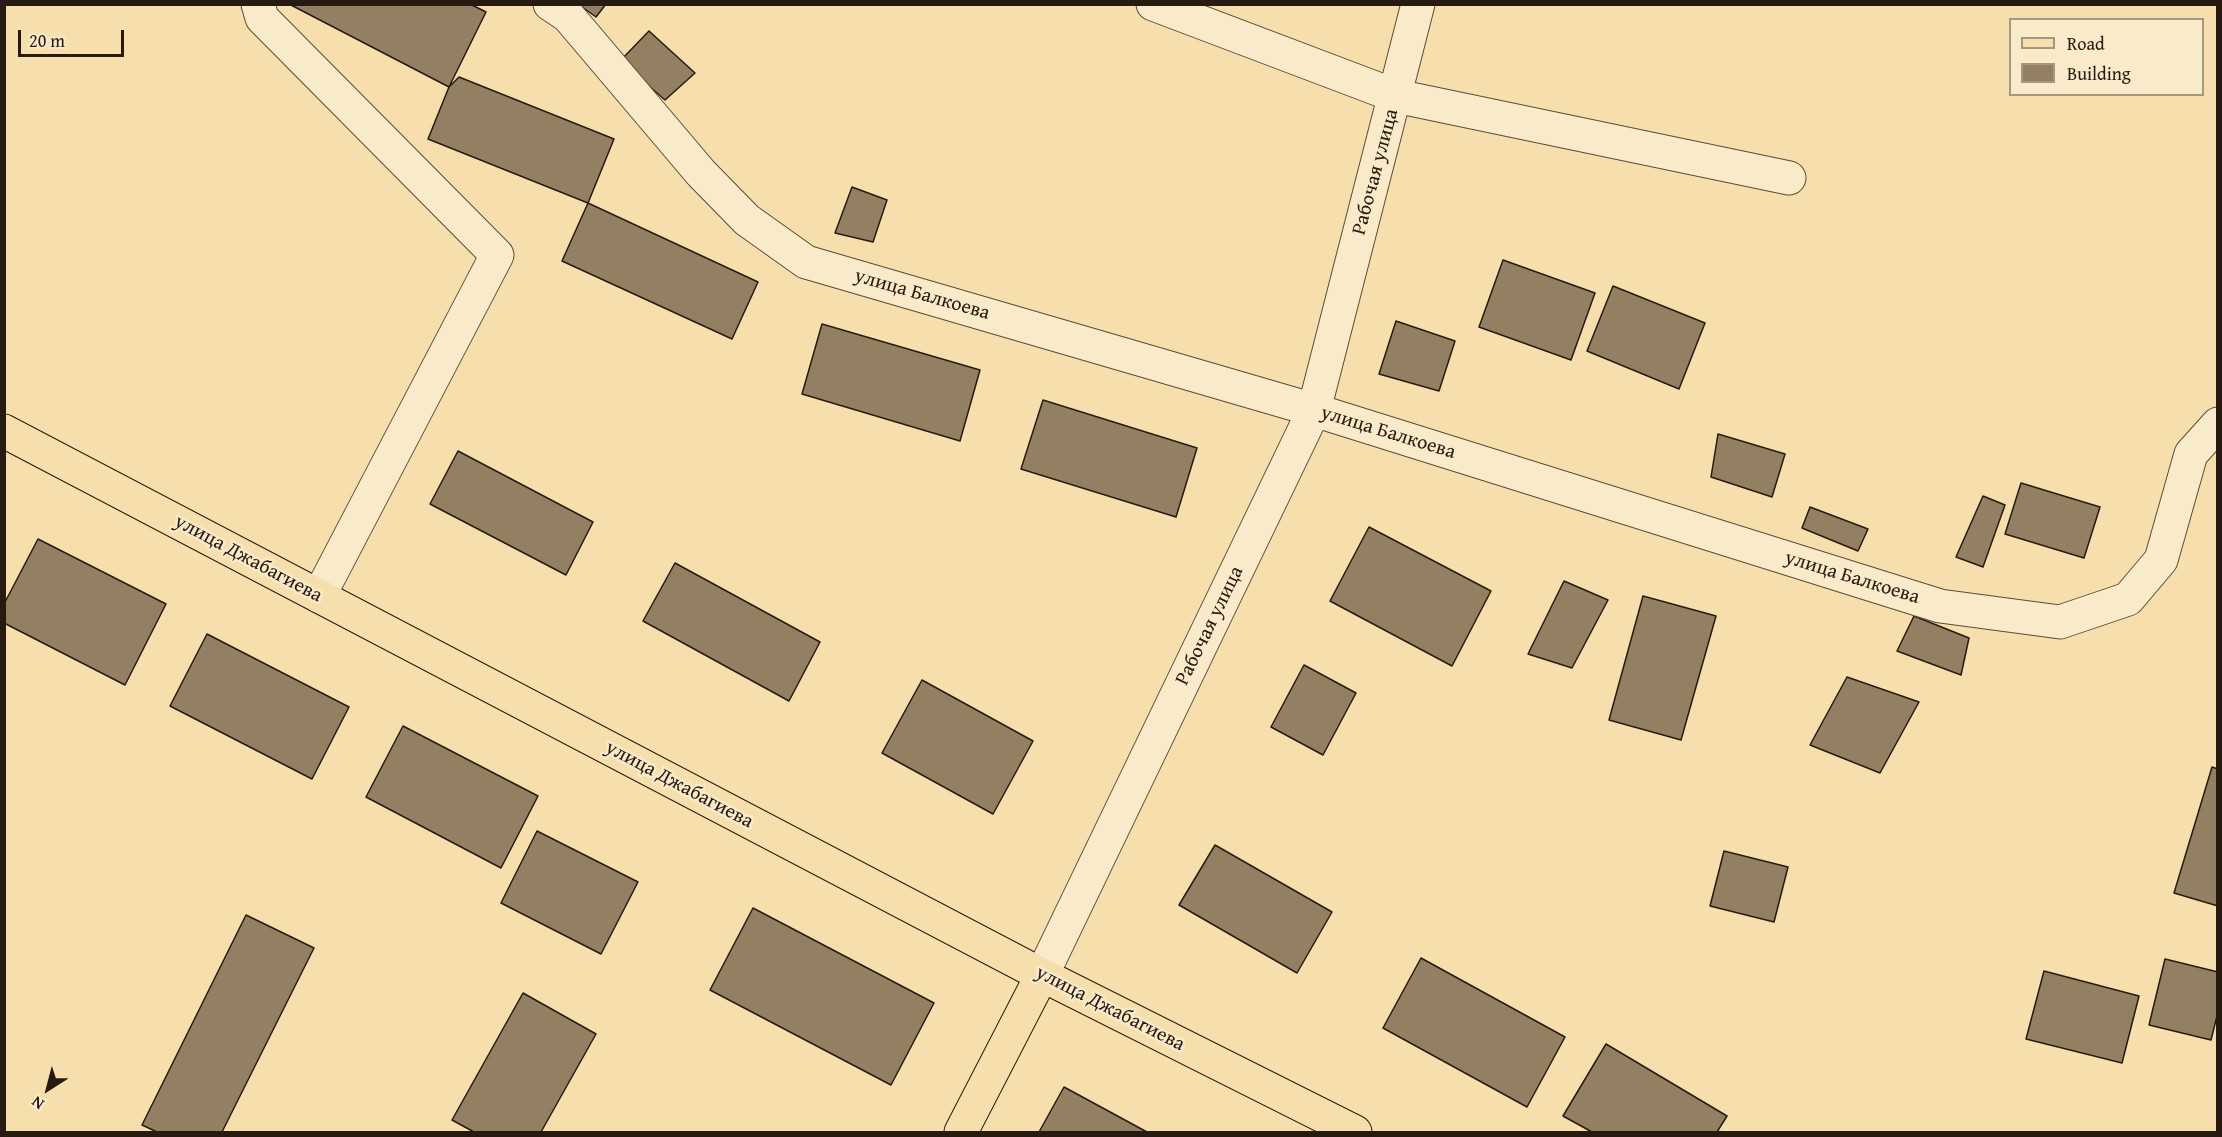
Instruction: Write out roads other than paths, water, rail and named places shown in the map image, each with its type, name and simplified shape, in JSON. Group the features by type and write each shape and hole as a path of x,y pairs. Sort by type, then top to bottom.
{"main road":[{"name":"улица Джабагиева","path":"4,431 1042,975 1355,1132"},
{"name":"Рабочая улица","path":"961,1132 1042,975"}],"street":[{"path":"258,4 262,18 497,255 319,596"},
{"name":"улица Балкоева","path":"550,4 568,16 701,173 747,220 806,262 1314,410 1940,606 2060,622 2128,599 2161,560 2191,454 2217,424"},
{"name":"Рабочая улица","path":"1153,4 1396,96 1789,177"},
{"name":"Рабочая улица","path":"1042,975 1314,410 1418,4"}]}
